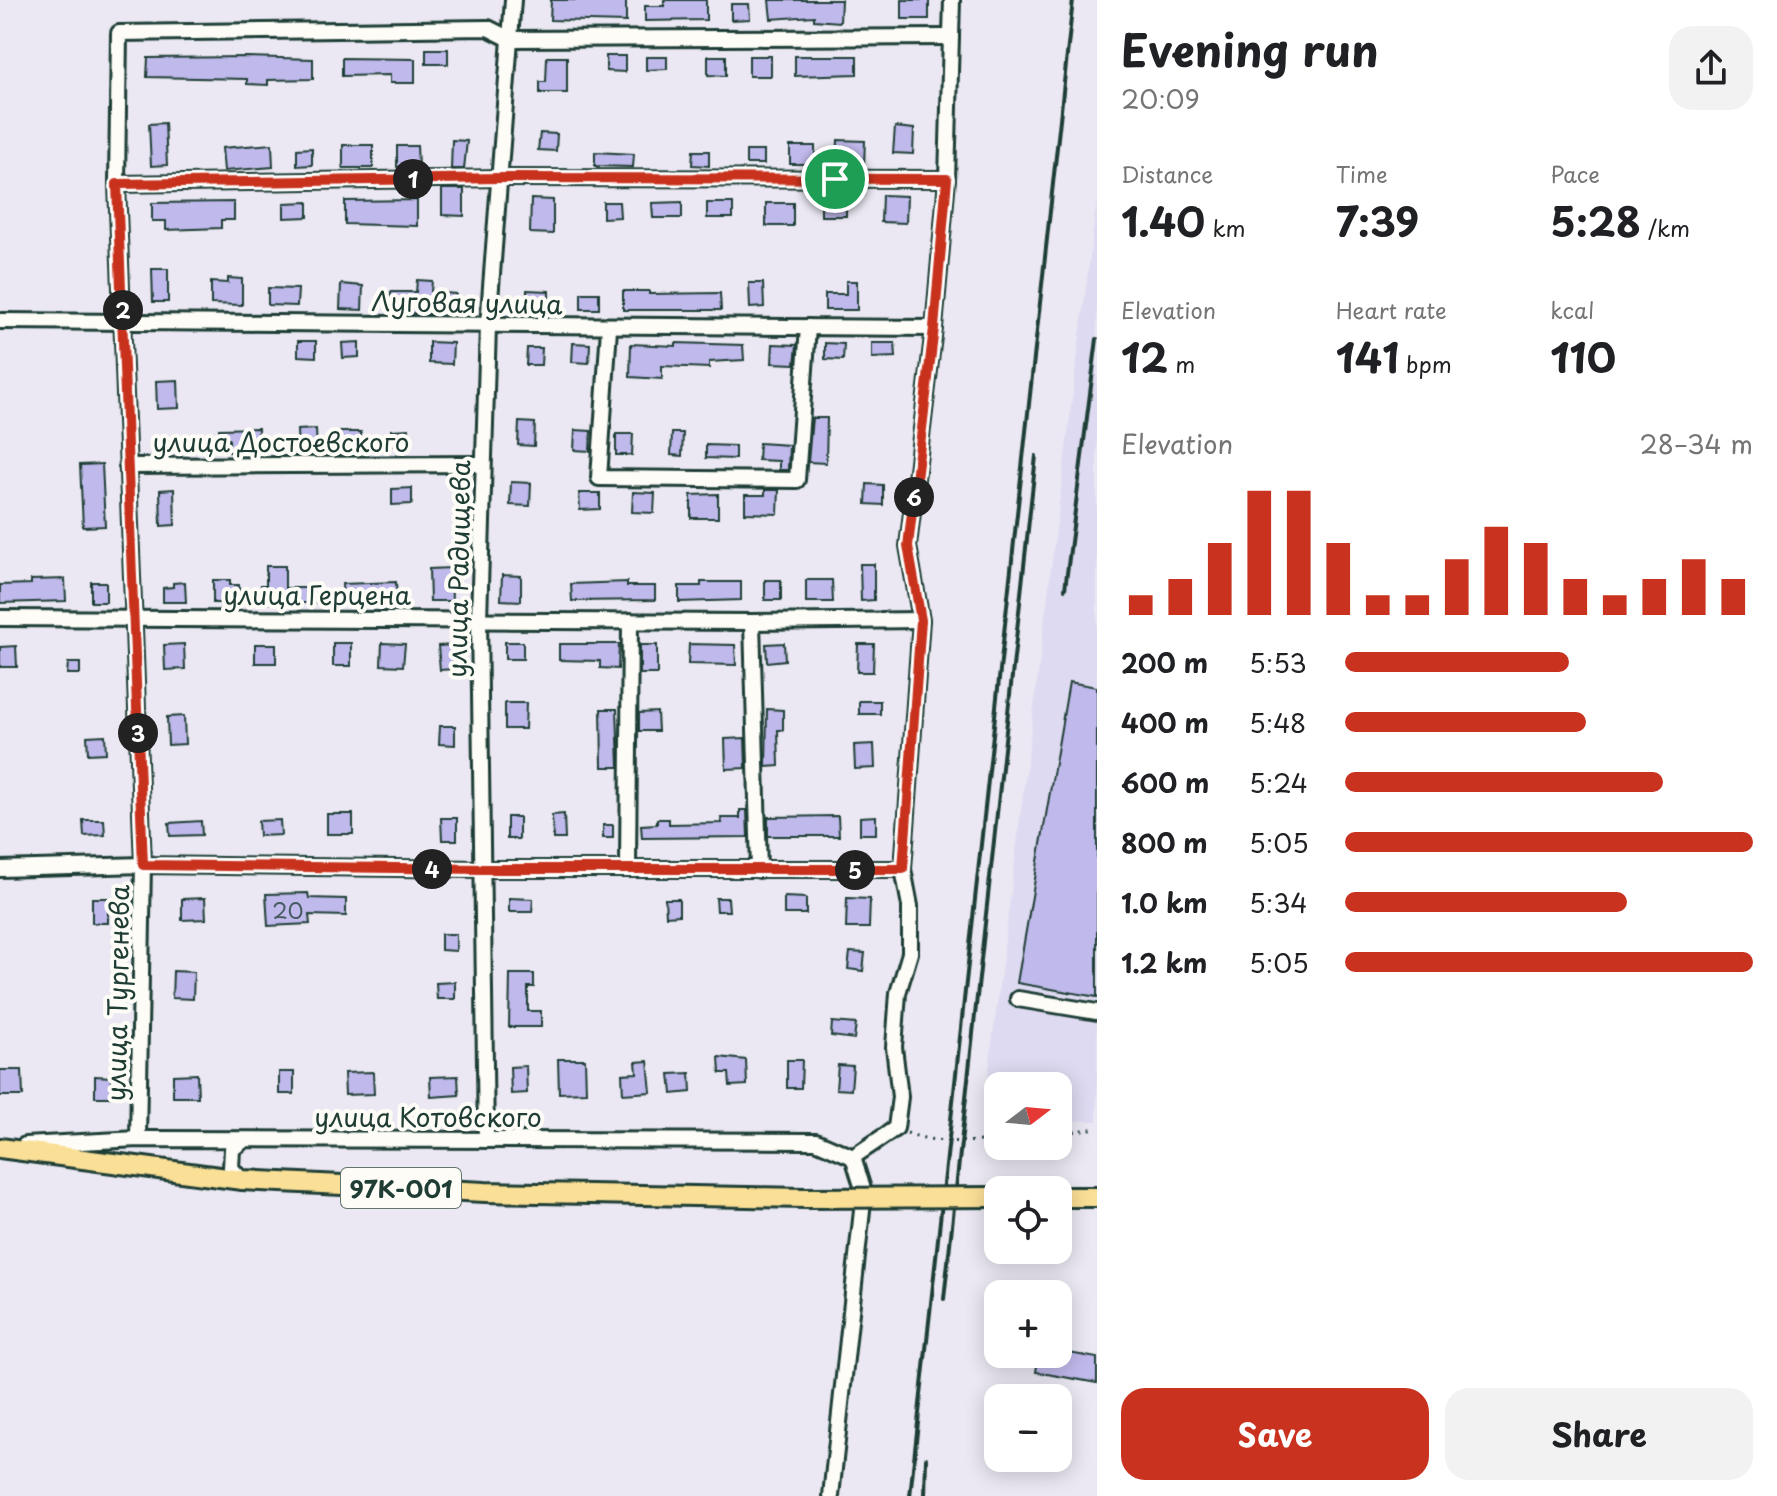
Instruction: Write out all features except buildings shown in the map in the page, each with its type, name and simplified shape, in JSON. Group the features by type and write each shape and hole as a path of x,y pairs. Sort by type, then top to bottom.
{"main road":[{"name":"97К-001","path":"0,1147 242,1180 485,1192 805,1198 984,1197"},
{"path":"1072,1197 1097,1197"}],"street":[{"name":"улица Радищева","path":"486,1140 479,619 488,326 513,0"},
{"path":"831,1496 864,1192 853,1157 896,1128 900,1097 894,1047 898,993 910,953 910,906 903,869 921,620 908,546 934,328 947,179 952,0"},
{"name":"улица Тургенева","path":"138,1139 143,865 117,184 119,33 488,28 510,39"},
{"path":"510,39 951,37"},
{"path":"117,184 501,178 947,179"},
{"name":"Луговая улица","path":"0,321 609,328 934,328"},
{"path":"609,328 599,478 797,480 808,327"},
{"name":"улица Достоевского","path":"127,466 483,464"},
{"name":"улица Герцена","path":"0,618 921,620"},
{"path":"628,868 630,621"},
{"path":"752,622 759,870"},
{"path":"0,869 143,865 903,869"},
{"path":"1018,999 1097,1012"},
{"name":"улица Котовского","path":"0,1147 138,1139 816,1141 853,1157"},
{"path":"242,1180 231,1168 232,1149 243,1141"}],"path":[{"path":"896,1128 930,1139 961,1143 984,1141"},
{"path":"1072,1132 1097,1128"}],"shaded area":[{"path":"1097,199 1097,1121 1072,1120 1072,1072 989,1072"}],"railway":[{"path":"910,1496 1073,0"},
{"path":"1065,589 1097,339"},
{"path":"944,1299 1036,456"},
{"path":"925,1496 926,1458"}],"route":[{"path":"501,178 835,179 947,179 934,328 908,546 921,620 903,869 143,865 117,184 501,178"}]}
